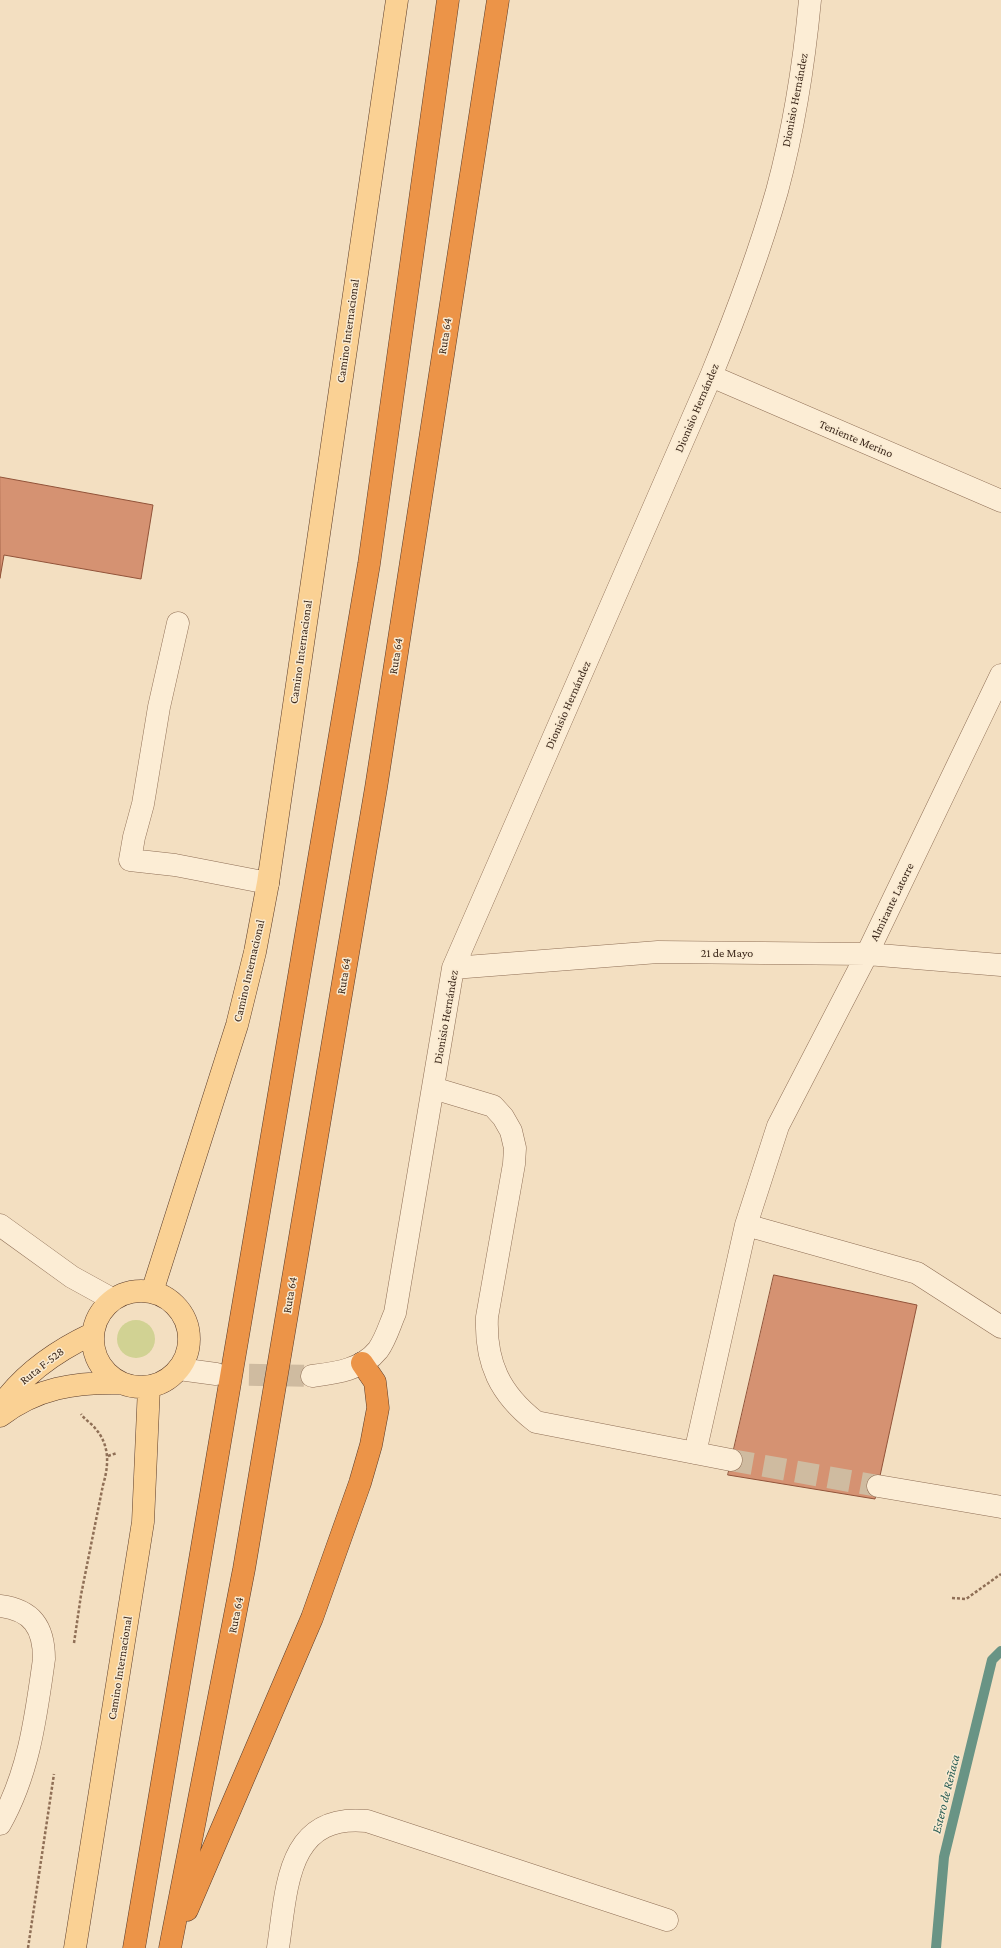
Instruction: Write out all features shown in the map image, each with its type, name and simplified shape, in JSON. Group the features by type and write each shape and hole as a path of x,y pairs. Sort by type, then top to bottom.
{"highway":[{"path":"134,1948 276,1124 369,564 448,0"},
{"name":"Ruta 64","path":"170,1948 244,1569 376,788 498,0"},
{"path":"170,1948 312,1618 360,1483 371,1445 378,1408 375,1382 362,1363"}],"main road":[{"name":"Camino Internacional","path":"152,1292 237,1025 255,952 268,883 397,0"},
{"name":"Ruta F-528","path":"138,1290 152,1292 167,1298 179,1308 187,1323 190,1339 187,1355 179,1369 171,1377 149,1387 134,1387 120,1382 107,1374 98,1363 93,1349 92,1334 99,1315 112,1299 124,1293 138,1290"},
{"name":"Ruta F-528","path":"0,1408 28,1374 53,1355 92,1334"},
{"name":"Ruta F-528","path":"0,1416 11,1407 36,1395 64,1386 92,1382 120,1382"},
{"name":"Camino Internacional","path":"75,1948 143,1522 149,1387"}],"street":[{"name":"Dionisio Hernández","path":"312,1376 347,1370 362,1363 378,1350 395,1312 434,1088 453,968 711,376 757,256 777,189 793,121 805,47 810,0"},
{"name":"Teniente Merino","path":"711,376 1001,502"},
{"path":"178,623 159,707 143,804 134,837 130,860 175,865 268,883"},
{"name":"Almirante Latorre","path":"695,1454 746,1225 778,1126 867,954 1001,676"},
{"name":"21 de Mayo","path":"453,968 658,952 867,954 1001,965"},
{"path":"434,1088 493,1106 503,1117 515,1148 514,1164 487,1317 486,1335 489,1354 495,1372 505,1392 519,1409 536,1422 732,1460"},
{"path":"746,1225 917,1273 1001,1327"},
{"path":"0,1226 72,1277 112,1299"},
{"path":"179,1369 216,1374"},
{"path":"878,1486 1001,1508"},
{"path":"0,1824 18,1788 29,1750 37,1704 44,1644 40,1630 31,1618 18,1609 1,1608"},
{"path":"278,1948 288,1880 292,1863 300,1848 312,1835 324,1827 352,1819 367,1821 667,1920"}],"path":[{"path":"952,1598 966,1599 1001,1574"}],"green space":[{"path":"132,1320 140,1320 150,1325 154,1332 154,1346 150,1353 140,1358 132,1358 122,1353 120,1350 117,1343 117,1335 122,1325 125,1323"}],"building":[{"path":"0,477 153,505 141,579 4,555 0,578"},
{"path":"774,1275 917,1305 875,1499 728,1475"}],"waterway":[{"name":"Estero de Reñaca","path":"936,1948 944,1857 992,1660 1001,1651"}],"tunnel":[{"path":"216,1374 312,1376"},
{"path":"731,1460 878,1486"}]}
